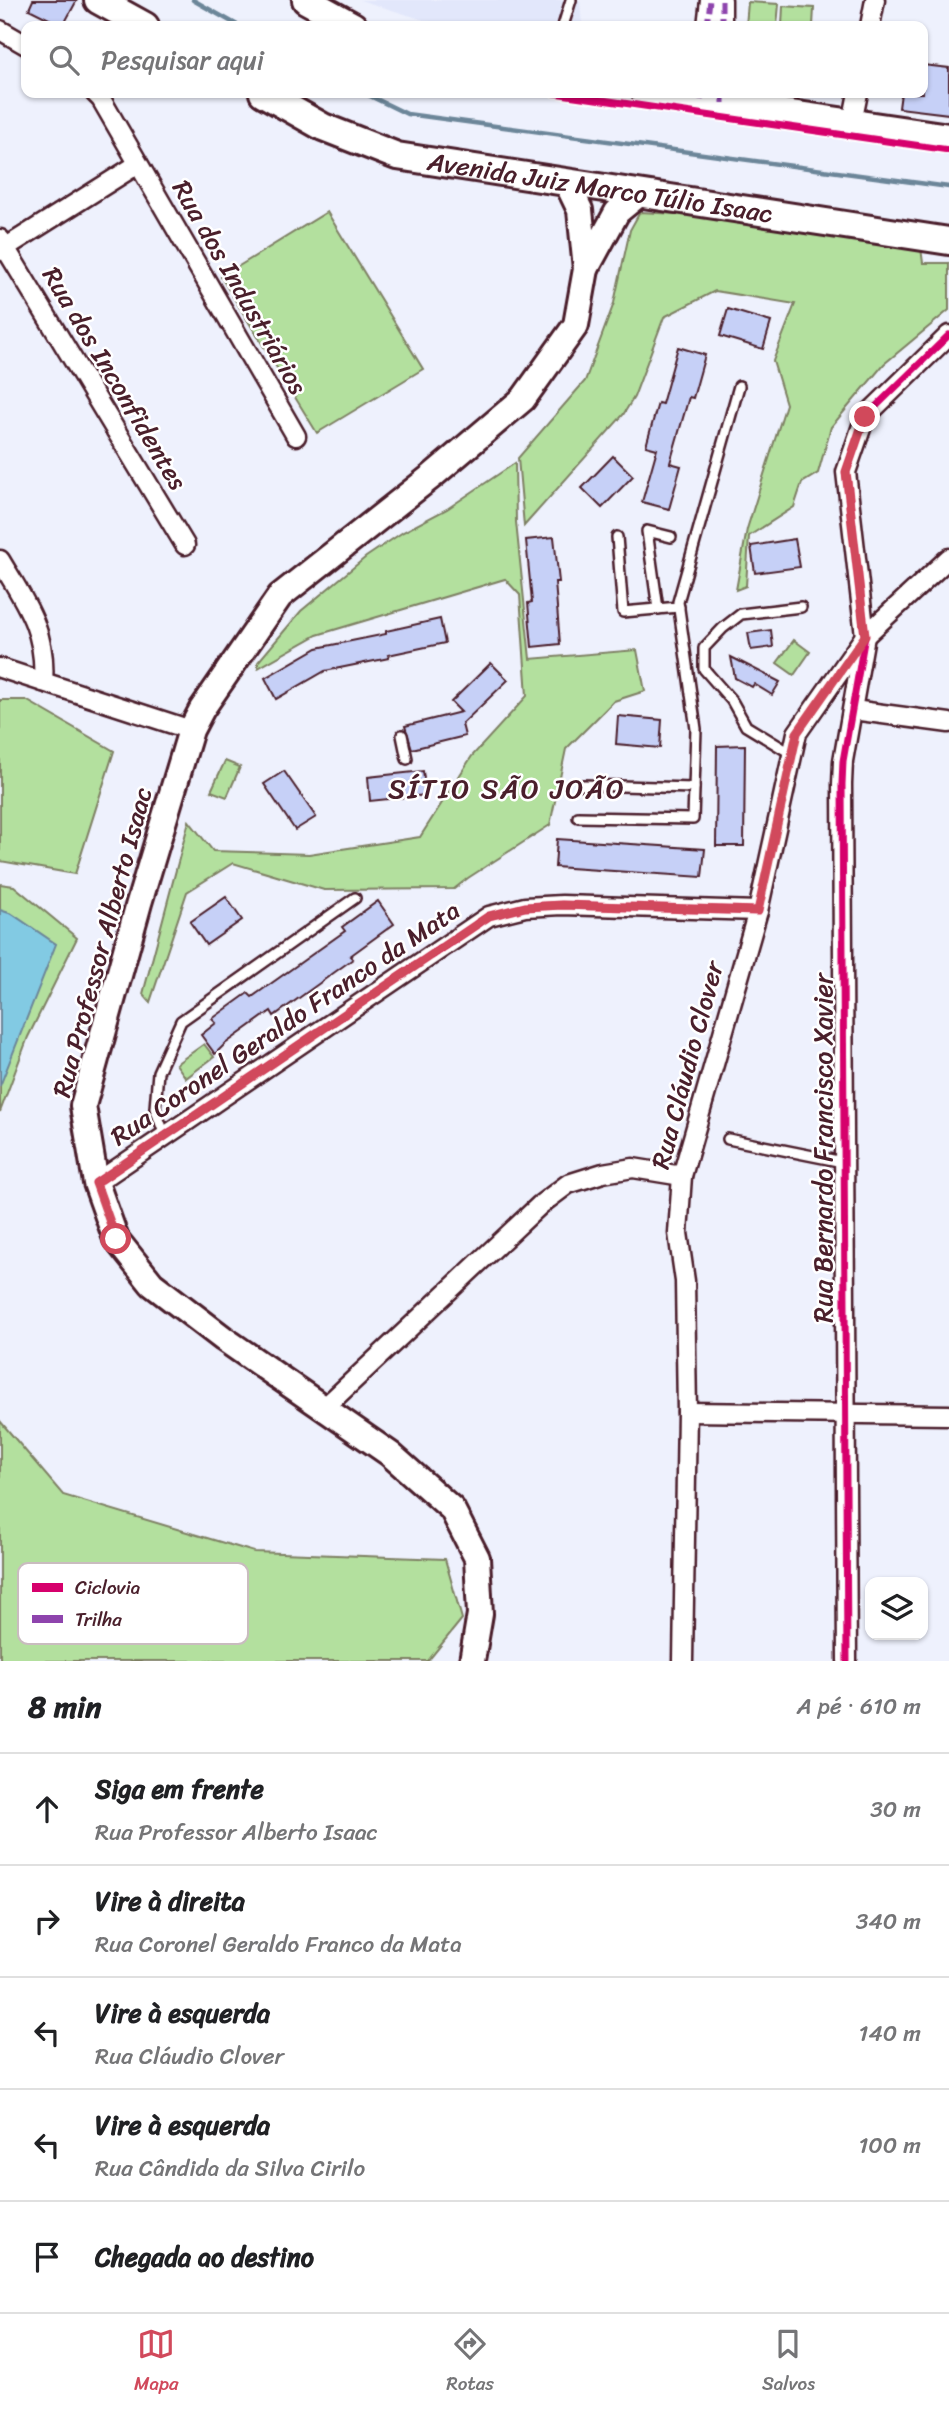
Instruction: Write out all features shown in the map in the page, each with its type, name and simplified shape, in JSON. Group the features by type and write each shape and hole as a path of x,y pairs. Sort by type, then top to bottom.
{"main road":[{"path":"98,0 136,21"},
{"path":"306,0 344,21"},
{"name":"Avenida Juiz Marco Túlio Isaac","path":"272,98 323,127 397,156 949,241"},
{"path":"717,98 852,123 949,136"},
{"path":"567,183 580,210 586,269"},
{"path":"586,269 617,212 639,194"},
{"name":"Rua Professor Alberto Isaac","path":"472,1661 480,1614 477,1558 452,1509 390,1454 224,1339 152,1284 116,1239 96,1183 83,1106 139,903 191,730 202,709 280,596 432,476 523,399 576,325 586,269"}],"street":[{"path":"708,21 710,0"},
{"path":"722,0 722,21"},
{"path":"871,21 875,0"},
{"path":"0,30 21,42"},
{"name":"Rua dos Industriários","path":"100,98 296,436"},
{"path":"852,123 857,98"},
{"path":"2,246 138,164"},
{"name":"Rua dos Inconfidentes","path":"2,246 185,545"},
{"name":"Rua Bernardo Francisco Xavier","path":"847,1661 842,784 843,761 865,636 846,472 865,417 949,335"},
{"name":"Rua Cláudio Clover","path":"683,1661 687,1412 685,1281 678,1233 682,1176 758,911 797,733 865,636 949,558"},
{"path":"0,561 33,614 45,660 43,682"},
{"path":"0,668 191,730"},
{"path":"853,710 949,723"},
{"name":"Rua Coronel Geraldo Franco da Mata","path":"96,1183 489,916 525,907 562,905 758,911"},
{"path":"324,1408 540,1205 568,1184 603,1173 633,1168 682,1176"},
{"path":"687,1412 949,1415"}],"lane":[{"path":"565,21 571,0"},
{"path":"578,817 694,819 696,729 678,603 739,386"},
{"path":"658,609 647,531 671,537"},
{"path":"617,537 623,612 679,607"},
{"path":"792,754 746,726 732,701 704,669 704,648 741,614 801,607"},
{"path":"686,661 704,660"},
{"path":"402,735 407,759"},
{"path":"583,785 694,788"},
{"path":"165,1136 155,1108 158,1072 180,1021 355,898"},
{"path":"728,1139 843,1162"}],"shaded area":[{"path":"360,0 580,0 582,21 427,21"}],"green space":[{"path":"748,2 779,4 777,21 746,21"},
{"path":"783,6 814,8 813,21 782,21"},
{"path":"327,212 423,369 317,433 221,277"},
{"path":"640,212 696,215 921,248 923,263 949,263 949,310 884,364 831,427 818,473 802,483 794,507 749,536 746,586 736,590 747,529 786,404 773,361 795,304 715,291 664,317 634,397 623,415 524,526 518,458 585,381 614,303 630,230"},
{"path":"515,463 516,522 530,659 637,650 645,691 614,701 566,749 550,825 454,889 324,890 233,863 187,892 150,1002 143,994 189,821 213,851 309,854 420,837 472,756 527,696 520,595 505,579 317,635 258,668 258,662 301,611 366,557 403,532 447,509"},
{"path":"794,640 810,652 794,675 777,663"},
{"path":"0,700 26,700 114,751 75,874 0,861"},
{"path":"225,761 240,767 227,797 211,791"},
{"path":"0,884 14,886 77,938 28,1037 0,1112"},
{"path":"204,1044 214,1057 186,1078 176,1064"},
{"path":"0,1421 63,1495 254,1552 445,1559 462,1619 428,1661 0,1661"}],"water":[{"path":"0,910 12,914 56,944 0,1086"}],"building":[{"path":"33,0 77,0 66,21 53,21 29,9"},
{"path":"928,66 949,68 949,114 899,108 900,98 928,98"},
{"path":"728,309 771,322 763,349 720,336"},
{"path":"678,347 705,355 693,398 689,397 670,463 681,466 669,509 642,502 657,449 646,446 658,403 662,404"},
{"path":"613,456 633,476 602,508 582,488"},
{"path":"554,537 559,582 555,582 560,644 532,647 528,603 532,602 526,540"},
{"path":"795,539 800,567 755,573 751,546"},
{"path":"440,619 445,643 325,671 276,699 265,678 317,648 386,634 386,631"},
{"path":"771,630 773,647 751,650 748,633"},
{"path":"731,657 780,682 772,695 754,684 752,687 735,678"},
{"path":"491,663 508,680 462,724 465,736 412,749 405,726 461,712 451,702"},
{"path":"618,716 662,720 660,748 616,744"},
{"path":"745,745 744,846 716,846 717,746"},
{"path":"284,771 316,817 295,830 264,784"},
{"path":"423,771 426,795 370,801 368,777"},
{"path":"557,839 705,849 702,877 555,867"},
{"path":"226,897 242,920 206,945 190,922"},
{"path":"378,901 394,924 350,956 353,959 274,1016 271,1011 215,1054 201,1035 216,1023 212,1019 248,993 252,997 345,931 342,927"}],"waterway":[{"path":"193,0 230,21"},
{"path":"374,98 407,114 949,187"}],"marked path":[{"path":"708,21 710,0"},
{"path":"722,0 722,21"},
{"path":"723,98 723,104"}],"cycle path":[{"path":"589,98 949,150"},
{"path":"847,1661 842,784 843,761 865,636 846,472 865,417 949,335"},
{"path":"96,1183 489,916 525,907 562,905 758,911"}],"district":[{"name":"SÍTIO SÃO JOÃO","path":"507,788"}],"route":[{"path":"116,1239 96,1183 489,916 525,907 562,905 758,911 797,733 865,636 846,472 865,417"}]}
